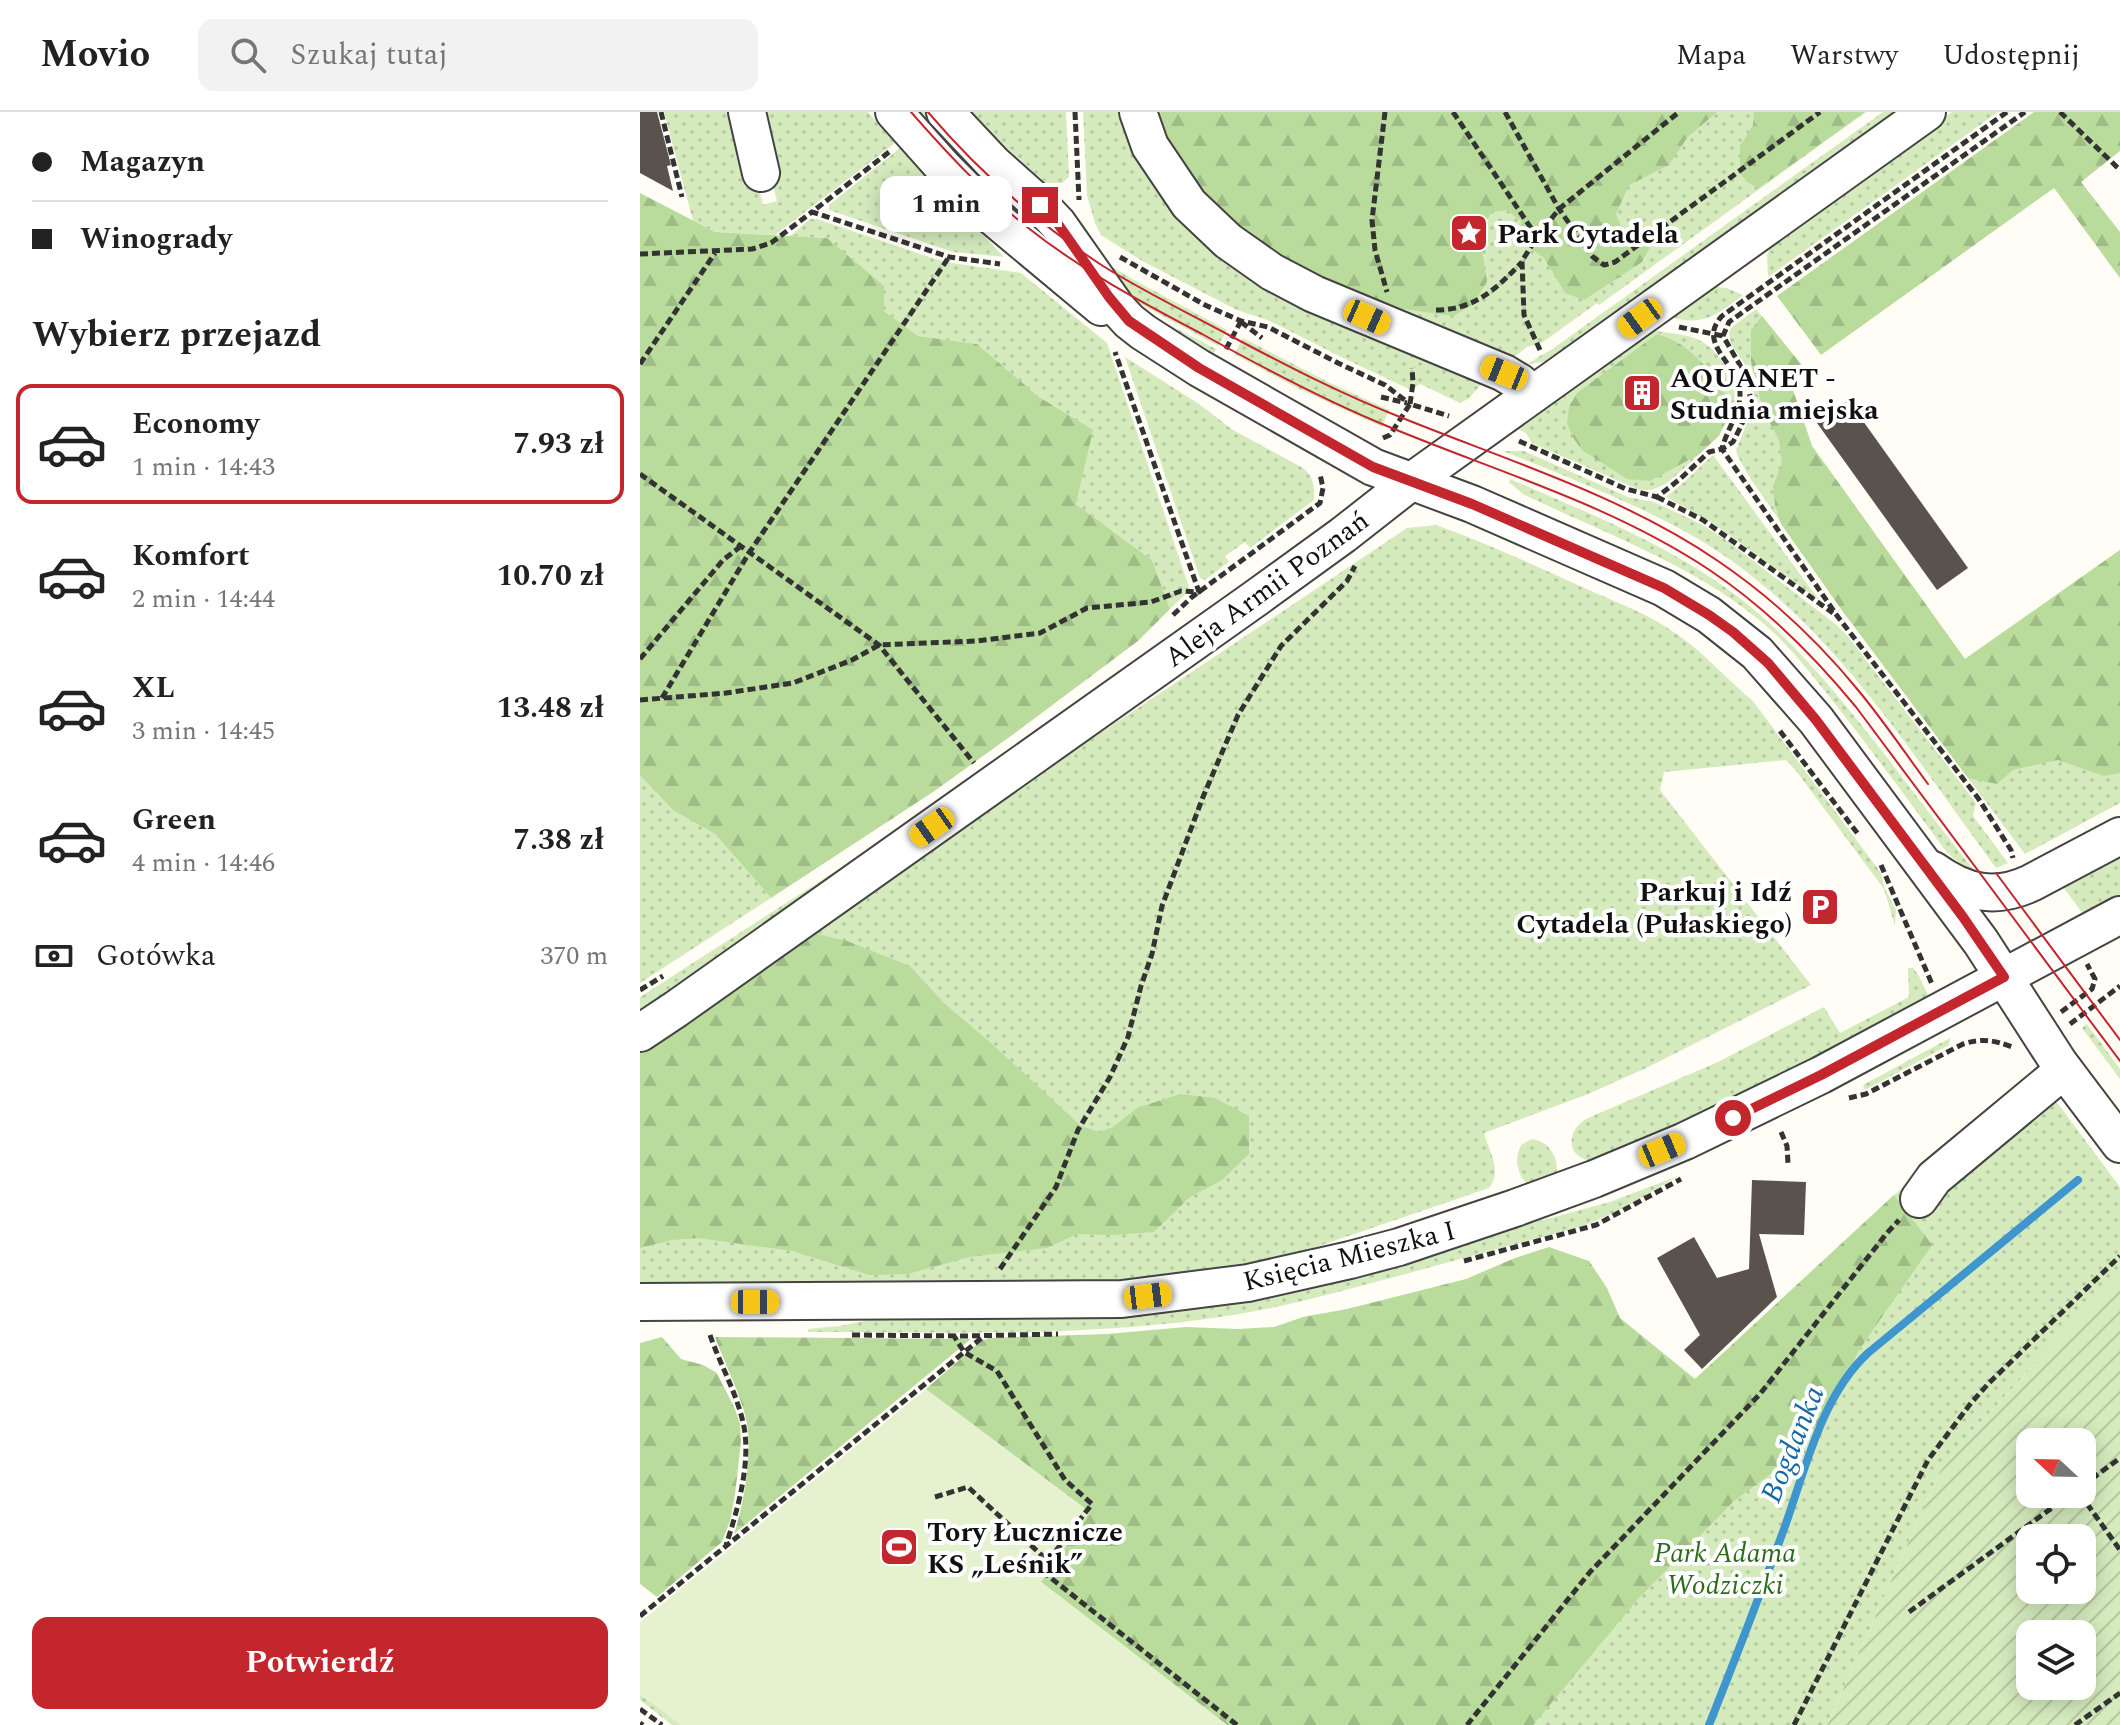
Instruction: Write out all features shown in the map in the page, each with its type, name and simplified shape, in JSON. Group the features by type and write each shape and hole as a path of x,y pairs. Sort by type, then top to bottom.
{"street":[{"path":"747,112 761,173"},
{"path":"894,112 962,187 1023,243 1111,316 1129,340 1219,379 1373,467 1472,504 1664,588 1721,623 1768,663 1797,697 1963,917 2055,1056 2120,1144"},
{"path":"945,112 994,164 1058,224 1129,321 1129,340"},
{"path":"1138,112 1150,146 1189,204 1228,241 1272,272 1314,294 1408,319 1504,373 1533,394"},
{"name":"Aleja Armii Poznań","path":"640,1033 1256,598 1412,481 1927,112"},
{"path":"1920,859 1934,872 1960,886 2000,893 2031,883 2120,836"},
{"name":"Księcia Mieszka I","path":"640,1302 1105,1300 1261,1280 1399,1247 1539,1200 1685,1141 1821,1075 2120,915"},
{"path":"1963,917 1990,933 2021,942 2083,935"},
{"path":"1919,1199 1934,1178 2055,1056"}],"path":[{"path":"661,112 682,197"},
{"path":"1075,112 1080,207"},
{"path":"1385,112 1372,220 1375,250 1384,280 1408,319 1465,306 1496,289 1522,261 1559,209 1679,112"},
{"path":"1453,112 1537,237"},
{"path":"1505,112 1559,209 1593,257 1604,265 1615,262 1820,112"},
{"path":"2007,112 1722,316 1712,333 1714,343 1733,372 1740,393 1739,404 1722,449 1838,617 1978,798 2011,850"},
{"path":"1723,336 1729,322 2025,112"},
{"path":"2060,112 2120,170"},
{"path":"640,254 752,249 771,243 890,152"},
{"path":"812,212 949,257 1007,265"},
{"path":"640,364 715,252"},
{"path":"1112,252 1182,293 1241,321 1268,327 1385,385 1410,404 1381,397"},
{"path":"662,698 749,553 949,257"},
{"path":"1522,261 1524,315 1540,350"},
{"path":"1241,321 1262,338"},
{"path":"1657,497 1709,452 1733,442 1748,410 1750,396 1744,372 1723,336 1677,327"},
{"path":"640,700 726,693 793,683 852,660 879,645 976,641 1040,633 1087,608 1151,602 1181,591 1199,592 1129,340"},
{"path":"1516,440 1626,489 1657,497 1703,520 1838,617"},
{"path":"640,474 879,645 977,767"},
{"path":"640,659 723,560 740,547"},
{"path":"1237,1725 1042,1571 1092,1504 1065,1480 997,1371 964,1352 954,1336 955,1327 1027,1232 1056,1187 1078,1130 1110,1077 1128,1037 1167,893 1238,715 1281,646 1347,581 1360,557"},
{"path":"1773,722 1864,842"},
{"path":"1873,854 1882,866 1933,985 1963,1044"},
{"path":"2055,1056 2120,986"},
{"path":"1781,1132 1787,1146 1788,1163"},
{"path":"1467,1725 1590,1572 1760,1394 1887,1233 1919,1199"},
{"path":"1794,1725 1928,1460 1989,1383 2120,1256"},
{"path":"710,1335 744,1425 741,1493 726,1547"},
{"path":"899,1336 966,1336"},
{"path":"640,1616 984,1336"},
{"path":"2096,1476 2120,1458"},
{"path":"935,1497 968,1487 1048,1561"},
{"path":"1909,1612 2052,1508"},
{"path":"2090,1508 2120,1550"},
{"path":"2075,1725 2120,1693"},
{"path":"640,1709 662,1725"}],"green space":[{"path":"664,112 740,112 763,205 777,201 755,112 868,112 895,143 775,235 715,232 693,221"},
{"path":"908,112 931,112 1062,248 1035,236"},
{"path":"972,112 1066,112 1069,177 1054,190"},
{"name":"Park Cytadela","path":"1083,112 1866,112 1599,305 1597,303 1543,342 1527,347 1460,403 1420,384 1411,390 1270,321 1237,310 1144,262 1101,235 1087,195"},
{"name":"Park Cytadela","path":"1152,112 1717,112 1687,138 1669,165 1629,185 1616,214 1625,236 1644,233 1653,242 1642,262 1584,300 1565,293 1544,258 1520,241 1521,221 1507,210 1492,212 1479,231 1487,281 1474,304 1453,316 1367,304 1290,265 1227,220 1180,167"},
{"path":"1754,112 1865,112 1759,188 1747,182 1740,173 1740,146 1753,125"},
{"path":"1883,112 1902,112 1550,361 1528,364 1551,350"},
{"path":"1952,112 1998,112 1768,277 1767,255 1773,241"},
{"path":"2034,112 2120,112 2120,151 2081,182 2120,232 2120,278 2054,188 1821,355 1777,296"},
{"path":"900,148 1004,257 953,252 829,210 829,205"},
{"path":"640,193 715,232 827,238 884,286 884,311 918,336 977,344 1039,397 1093,430 1076,504 1152,560 1170,609 1138,641 1015,733 933,792 771,898 715,834 673,810 640,775"},
{"path":"810,219 932,258 1021,273 1107,343 1190,590 1170,609 1152,560 1076,504 1092,430 1039,397 977,344 918,336 884,311 827,238 790,236"},
{"path":"1097,258 1227,330 1218,346 1122,294"},
{"path":"1718,287 1743,295 1717,313 1700,320 1669,316 1706,289"},
{"path":"1133,306 1216,349 1211,359"},
{"path":"1756,309 1804,368 1789,378 1812,446 1965,659 2120,550 2120,803 2025,854 1844,613 1738,457 1736,450 1752,411 1754,395 1748,369 1731,344 1729,332"},
{"path":"1762,316 1804,368 1789,378 1812,446 1965,659 2120,550 2120,773 2104,776 2058,760 2013,770 1997,784 1968,778 1781,524 1773,486 1782,463 1779,440 1763,410 1751,361 1751,330"},
{"path":"1651,330 1704,343 1720,359 1733,384 1734,397 1728,420 1704,450 1668,482 1654,489 1637,489 1532,443 1526,433 1515,428"},
{"path":"1657,334 1689,350 1725,394 1735,401 1719,436 1698,455 1650,481 1627,479 1582,450 1567,424 1569,407 1577,393"},
{"path":"1243,338 1389,410 1382,427 1299,389 1234,354"},
{"path":"1125,357 1199,404 1233,430 1303,468 1313,482 1314,500 1250,548 1245,542 1225,556 1229,562 1205,580 1200,578"},
{"path":"1503,451 1524,451 1628,497 1654,502 1701,524 1834,623 1847,635 1976,803 1973,816 2008,863 1996,868 1858,682 1779,599 1735,563 1664,520"},
{"path":"1713,455 1819,600 1714,524 1666,497"},
{"path":"1510,479 1655,545 1711,577 1758,613 1798,651 1834,692 1975,872 1945,850 1823,689 1764,624 1699,579 1641,548 1523,494 1509,482"},
{"path":"1436,525 1510,554 1641,613 1686,640 1753,701 1881,873 1896,910 1895,926 1884,889 1786,760 1664,772 1660,790 1811,985 1644,1069 1588,1094 1484,1133 1495,1168 1489,1188 1272,1262 1109,1284 640,1287 640,1041 1407,528"},
{"path":"640,733 679,813 715,834 771,898 640,983"},
{"path":"892,835 640,1015 640,997"},
{"path":"2120,853 2120,899 2086,918 2061,884"},
{"path":"804,931 847,941 910,966 944,1003 1081,1126 1099,1132 1113,1127 1137,1108 1180,1094 1215,1098 1249,1116 1249,1154 1222,1180 1190,1197 1154,1232 1077,1234 1047,1248 969,1257 908,1274 869,1275 792,1251 698,1238 672,1240 640,1248 640,1041"},
{"path":"1908,968 1913,968 1919,976 1930,999 1769,1083 1597,1161 1579,1157 1574,1151 1572,1138 1575,1130 1588,1118 1718,1062 1824,1007 1840,1033 1909,997"},
{"path":"2087,1024 2120,1069 2120,1079 2082,1028"},
{"path":"1950,1038 1949,1045 1865,1090 1863,1085"},
{"name":"Park Adama Wodziczki","path":"2050,1093 2120,1187 2120,1277 1957,1448 1939,1473 1827,1725 1387,1725 1695,1379 1894,1195 1967,1132"},
{"path":"1532,1139 1544,1143 1552,1151 1557,1174 1528,1185 1517,1161 1521,1145"},
{"path":"1678,1176 1626,1207 1586,1225 1319,1297 1239,1314 1186,1322 1078,1330 808,1332 808,1329 875,1319 1476,1238 1610,1202"},
{"path":"1894,1195 1932,1245 1859,1350 1839,1394 1792,1458 1734,1501 1639,1598 1533,1725 1227,1725 1041,1582 926,1389 981,1341 989,1338 1107,1334 1186,1327 1274,1327 1303,1317 1466,1279 1549,1247 1589,1261 1607,1288 1620,1318 1695,1379"},
{"path":"2120,1277 2120,1725 1827,1725 1939,1473 1957,1448"},
{"path":"662,1337 681,1359 717,1373 735,1409 741,1441 735,1495 722,1542 657,1597 640,1584 640,1343"},
{"path":"715,1337 971,1339 734,1534 746,1480 747,1424 742,1403"},
{"name":"Tory Łucznicze KS „Leśnik”","path":"926,1389 1090,1512 1041,1582 1227,1725 682,1725 640,1694 640,1622"},
{"path":"640,1694 682,1725 672,1725 640,1700"}],"building":[{"path":"640,112 657,112 671,165 667,166 673,191 640,173"},
{"path":"1848,400 1968,568 1937,590 1817,423"},
{"path":"1752,1180 1806,1182 1804,1235 1759,1234 1777,1297 1702,1369 1684,1350 1700,1335 1657,1258 1694,1237 1717,1278 1749,1269"}],"waterway":[{"name":"Bogdanka","path":"1709,1725 1775,1554 1816,1435 1838,1390 1868,1353 2078,1180"}],"tram line":[{"path":"911,112 966,172 1011,214 1048,243 1112,285 1331,401 1631,525 1711,571 1751,601 1806,651 1856,707 2120,1061"},
{"path":"928,112 988,176 1032,214 1133,284 1337,390 1606,499 1682,538 1718,561 1775,605 1827,654 1867,701 1928,784"},
{"path":"1996,873 2120,1040"}],"place":[{"name":"Park Cytadela","path":"1469,233"},
{"name":"AQUANET - Studnia miejska","path":"1642,393"},
{"name":"Parkuj i Idź Cytadela (Pułaskiego)","path":"1820,907"},
{"name":"Tory Łucznicze KS „Leśnik”","path":"899,1547"}],"route":[{"path":"1040,205 1058,224 1117,308 1143,332 1373,467 1472,504 1679,596 1721,623 1757,653 1816,720 2004,977 1821,1075 1733,1118"}]}
